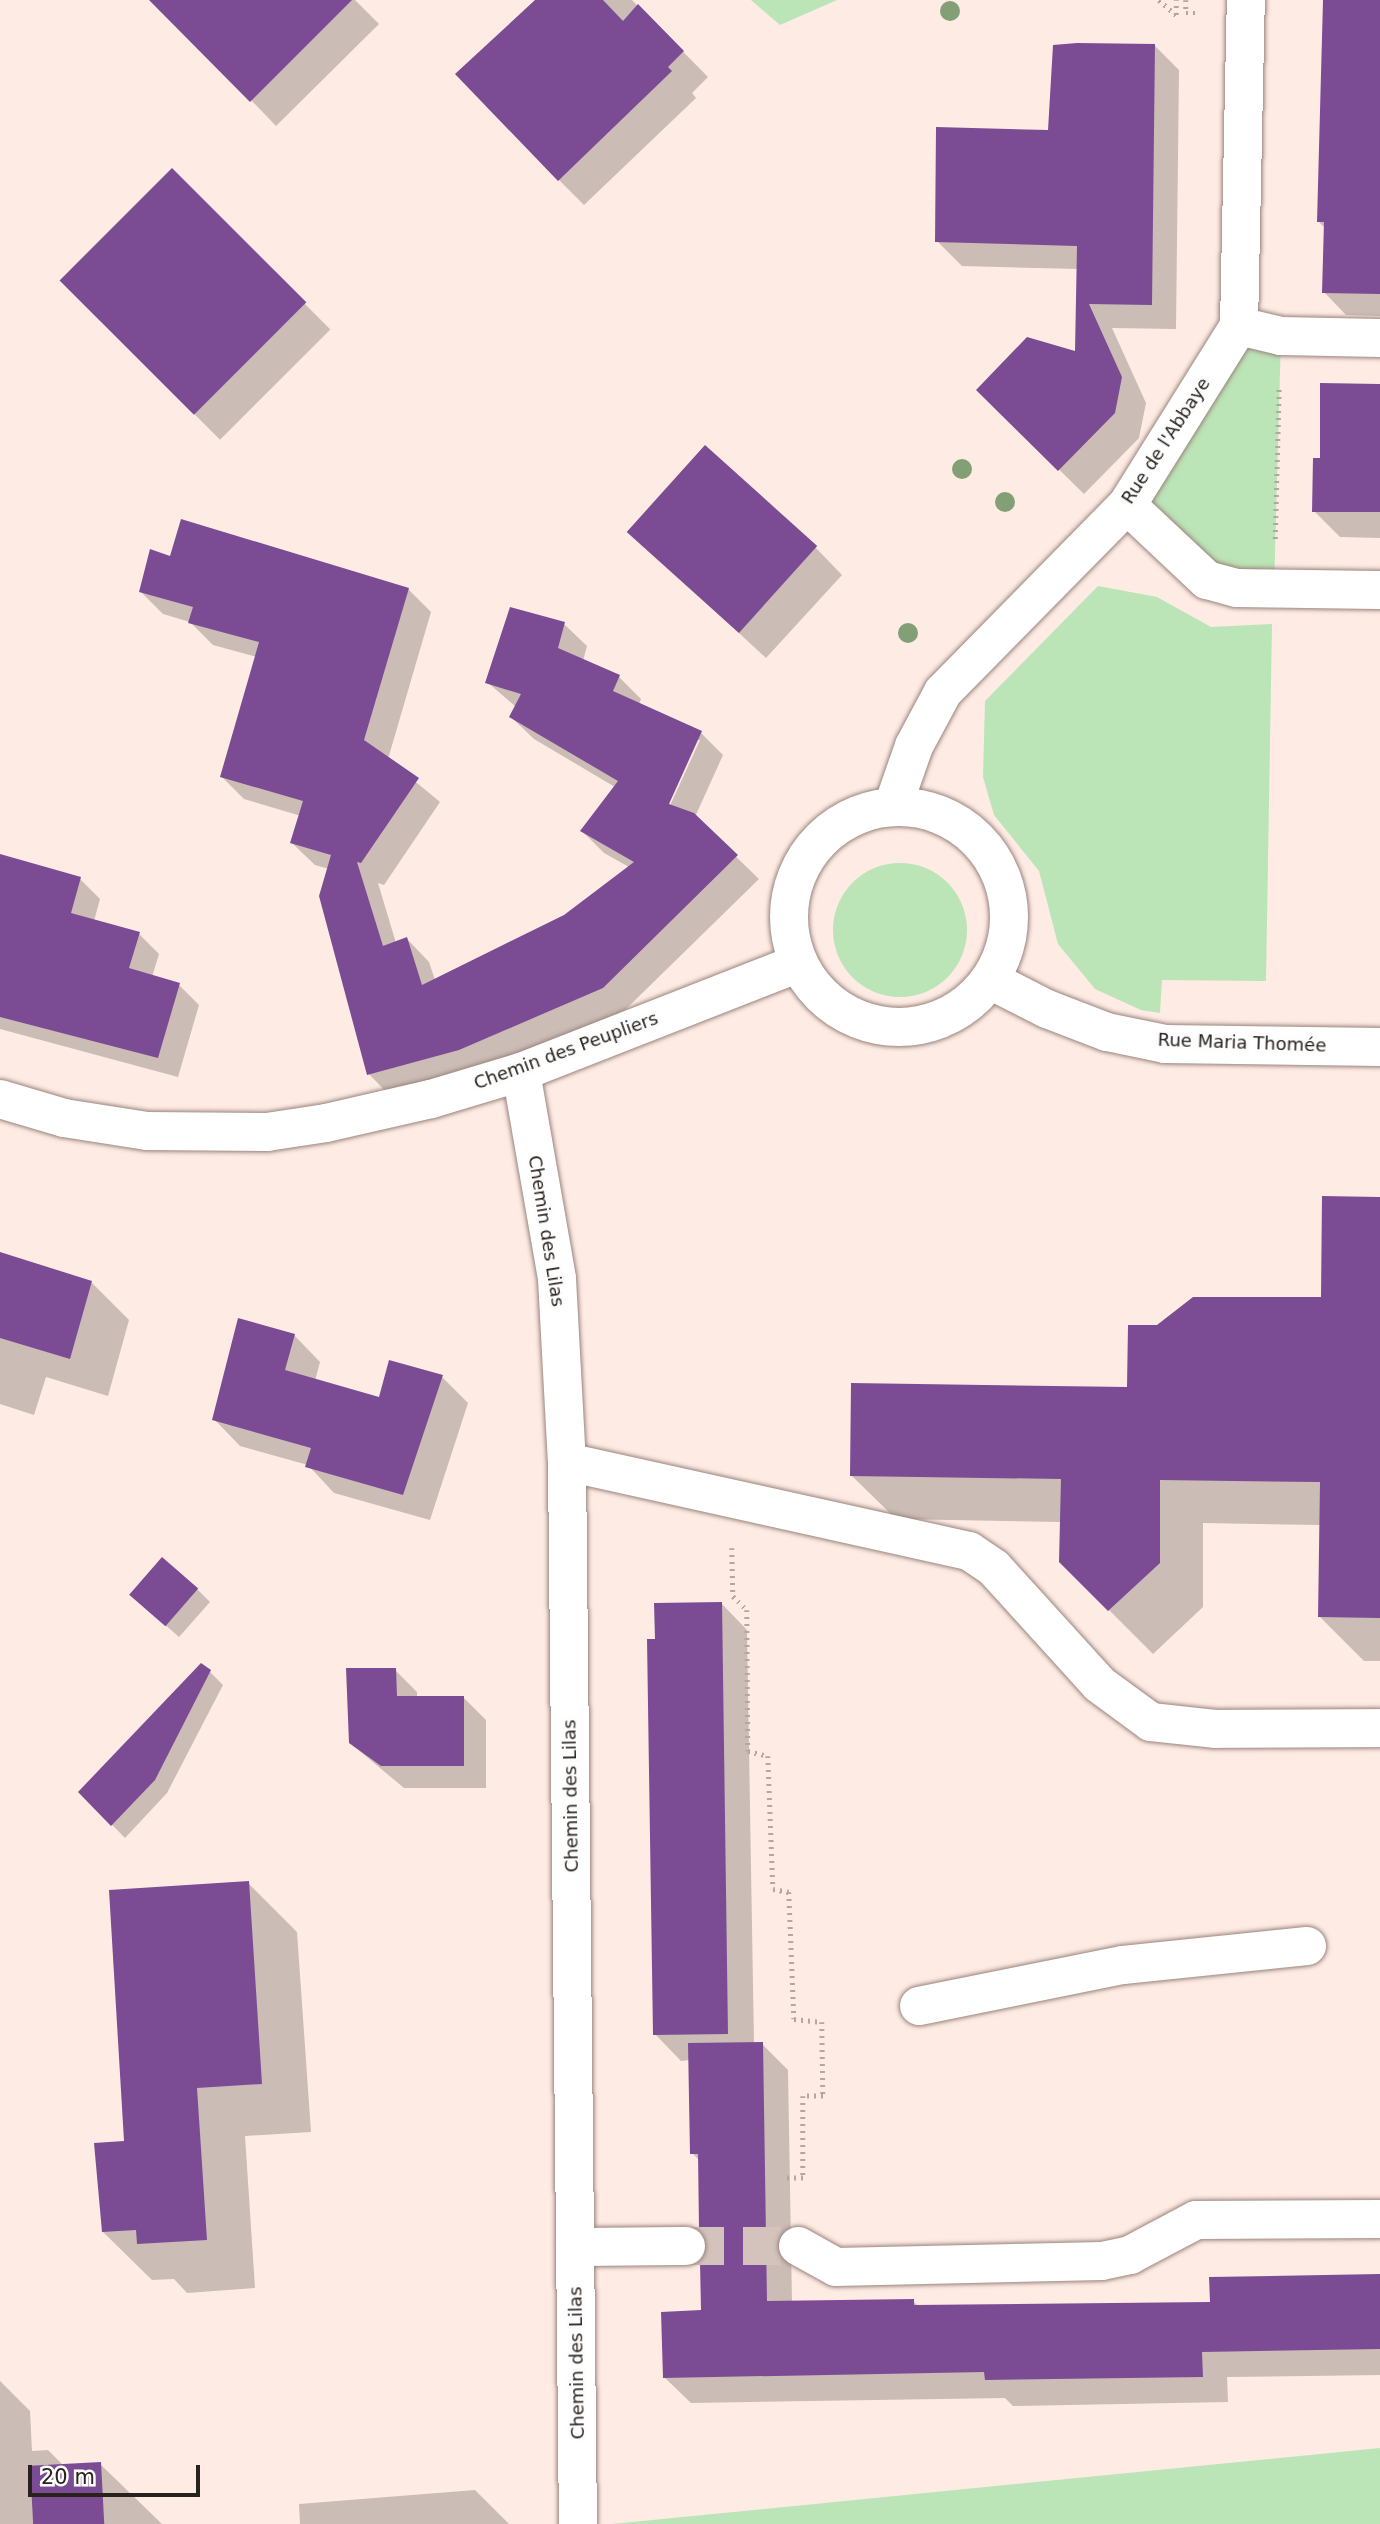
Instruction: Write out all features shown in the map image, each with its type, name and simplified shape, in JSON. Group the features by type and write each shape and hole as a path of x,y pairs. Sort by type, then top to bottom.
{"street":[{"path":"1246,0 1239,327 1281,336 1380,338"},
{"name":"Rue de l'Abbaye","path":"893,806 914,746 943,692 1127,505 1239,327"},
{"path":"1127,505 1208,580 1237,588 1380,590"},
{"path":"893,806 928,810 960,824 985,848 997,868 1009,913 1006,947 990,979 954,1011 932,1023 896,1027 860,1020 828,1001 796,964 789,922 802,864 824,835 857,815 893,806"},
{"name":"Chemin des Peupliers","path":"0,1099 64,1118 147,1131 267,1132 431,1099 521,1072 796,964"},
{"name":"Rue Maria Thomée","path":"990,979 1096,1027 1165,1044 1380,1047"},
{"name":"Chemin des Lilas","path":"521,1072 557,1279 567,1462 578,2524"},
{"path":"567,1462 969,1551 994,1568 1099,1684 1151,1722 1215,1729 1380,1728"},
{"path":"919,2006 1123,1965 1307,1946"},
{"path":"798,2246 836,2267 1102,2261 1130,2255 1196,2220 1380,2219"},
{"path":"575,2247 686,2246"}],"path":[{"path":"1159,0 1176,15 1177,0"},
{"path":"1274,589 1281,336"},
{"path":"730,1498 733,1596 747,1610 748,1751 768,1756 773,1889 789,1892 794,2019 822,2022 823,2034 823,2096 803,2096 803,2178 783,2178"}],"green space":[{"path":"751,0 837,0 780,25"},
{"path":"1239,326 1281,336 1274,589 1237,588 1124,509"},
{"path":"1098,586 1157,597 1211,627 1272,624 1266,981 1162,980 1160,1013 1141,1010 1095,989 1058,944 1039,871 994,815 983,777 985,701"},
{"path":"900,863 926,868 948,882 962,904 967,930 962,956 948,978 926,992 900,997 874,992 852,978 838,956 833,930 838,904 852,882 874,868"},
{"path":"1380,2448 1380,2524 612,2524"}],"building":[{"path":"149,0 352,0 250,102"},
{"path":"535,0 603,0 623,21 638,4 684,51 668,67 672,71 558,181 455,74"},
{"path":"1323,0 1380,0 1380,294 1322,293 1324,222 1317,222"},
{"path":"1155,44 1152,305 1089,304 1122,377 1115,413 1058,471 976,390 1027,337 1075,351 1077,246 935,242 936,127 1048,130 1053,45"},
{"path":"172,168 306,302 194,415 60,280"},
{"path":"1320,383 1380,384 1380,512 1312,512 1313,458 1320,458"},
{"path":"705,445 817,546 739,633 627,532"},
{"path":"181,519 409,588 364,740 419,778 361,863 357,862 383,946 407,937 422,985 564,915 634,862 580,831 618,781 509,717 521,694 485,683 510,607 565,622 558,648 620,675 613,691 702,731 669,804 694,813 738,855 603,988 459,1050 367,1075 319,896 331,855 290,843 303,801 220,777 259,642 188,623 193,607 139,592 150,549 170,556"},
{"path":"0,854 81,877 71,913 140,932 129,968 180,983 158,1058 0,1017"},
{"path":"1322,1196 1380,1197 1380,1618 1318,1617 1320,1482 1160,1480 1160,1563 1108,1611 1059,1562 1061,1479 850,1476 851,1383 1127,1387 1128,1325 1157,1325 1193,1297 1321,1297"},
{"path":"0,1252 92,1281 70,1359 0,1338"},
{"path":"238,1318 295,1334 285,1370 379,1397 389,1360 443,1375 403,1495 305,1467 311,1448 212,1420"},
{"path":"162,1557 198,1588 165,1626 129,1595"},
{"path":"722,1602 728,2034 653,2035 647,1639 655,1639 654,1603"},
{"path":"201,1663 211,1670 155,1780 111,1826 78,1792"},
{"path":"346,1668 396,1668 397,1696 464,1696 464,1766 381,1766 349,1743"},
{"path":"249,1881 262,2084 197,2088 207,2240 137,2244 136,2230 102,2232 94,2143 124,2141 109,1890"},
{"path":"763,2042 767,2301 914,2299 914,2305 1210,2302 1209,2277 1380,2274 1380,2349 1202,2352 1203,2377 985,2380 984,2372 663,2378 661,2312 701,2310 700,2262 708,2246 699,2229 698,2154 690,2154 688,2043"},
{"path":"101,2462 104,2524 33,2524 30,2466"}],"tunnel":[{"path":"686,2246 798,2246"}]}
